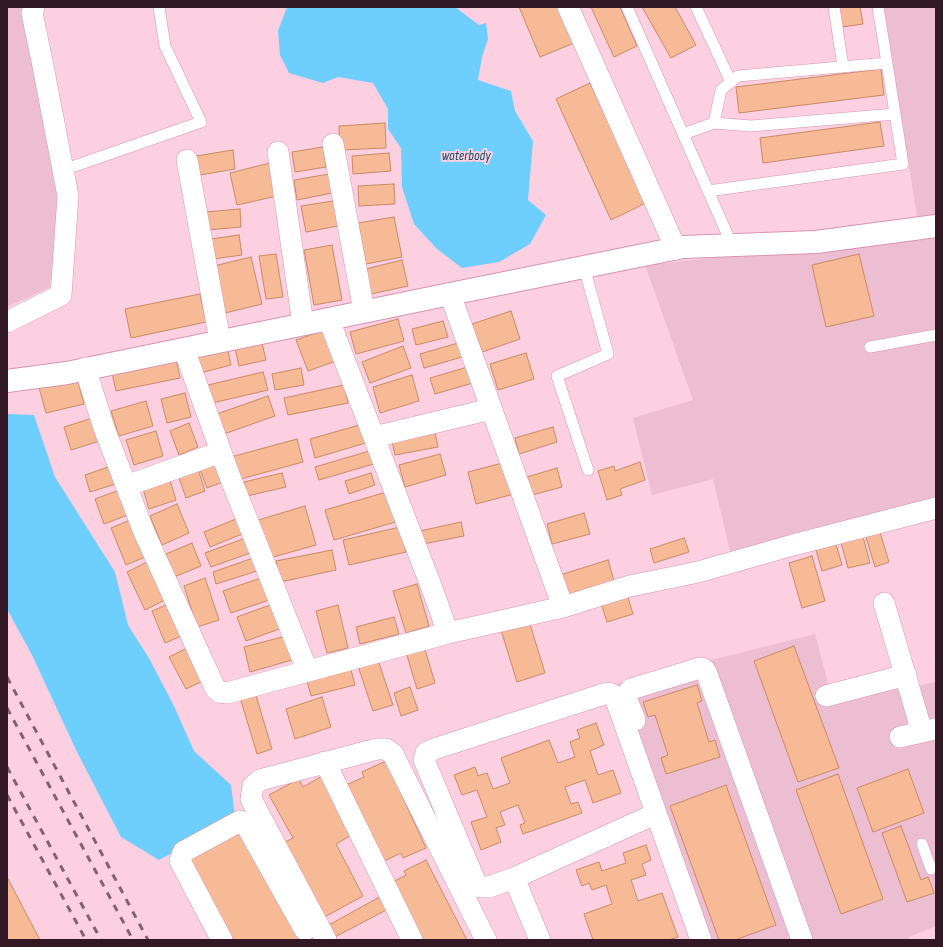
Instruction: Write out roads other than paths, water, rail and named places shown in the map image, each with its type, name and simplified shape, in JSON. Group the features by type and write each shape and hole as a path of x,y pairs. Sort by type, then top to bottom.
{"street":[{"path":"7,322 38,305 61,295 68,196 44,66 32,13 34,7"},
{"path":"568,7 676,249"},
{"path":"333,144 364,311"},
{"path":"278,152 303,324"},
{"path":"187,160 220,341"},
{"path":"7,381 67,373 85,368 329,320 364,311 676,249 816,242 936,226"},
{"path":"450,294 563,607"},
{"path":"329,320 448,633"},
{"path":"184,349 221,452 307,670"},
{"path":"85,368 104,428 144,532 215,688 219,692 226,693 448,633 563,607 630,586 698,572 793,545 936,508"},
{"path":"374,437 491,409"},
{"path":"126,486 221,452"},
{"path":"884,603 906,675 929,730 900,737"},
{"path":"716,940 627,700 627,694 631,689 700,668 704,669 707,674 802,940"},
{"path":"826,696 906,675"},
{"path":"655,814 514,878 489,887 480,887 475,881 424,760 426,753 434,749 607,693 612,694 616,700 655,814 701,940"},
{"path":"326,940 251,799 253,786 260,780 377,749 386,749 393,754 486,940"},
{"path":"325,762 412,940"},
{"path":"222,940 180,861 183,852 240,821 245,823 310,940"},
{"path":"514,878 540,940"}],"lane":[{"path":"63,170 201,122 165,46 159,7"},
{"path":"628,7 732,245"},
{"path":"696,7 731,82"},
{"path":"834,7 843,67"},
{"path":"708,191 903,164 878,7"},
{"path":"714,123 721,90 738,76 887,63"},
{"path":"683,134 714,123 751,126 895,114"},
{"path":"584,267 608,354 557,376 588,470"},
{"path":"870,347 936,335"},
{"path":"922,844 931,869 936,867"}],"water":[{"name":"waterbody","path":"287,7 455,7 479,25 486,23 488,39 482,57 478,80 511,91 515,111 533,141 528,200 546,215 530,244 499,262 462,268 437,249 414,224 402,187 401,148 388,129 388,109 373,83 338,77 323,83 289,73 280,55 278,31"},
{"path":"7,414 34,415 55,477 115,572 128,625 150,660 174,706 194,751 231,785 235,816 198,839 159,860 121,837 77,752 32,655 7,609"}],"railway":[{"path":"7,677 148,940"},
{"path":"7,708 133,940"},
{"path":"7,767 101,940"},
{"path":"7,795 86,940"}]}
